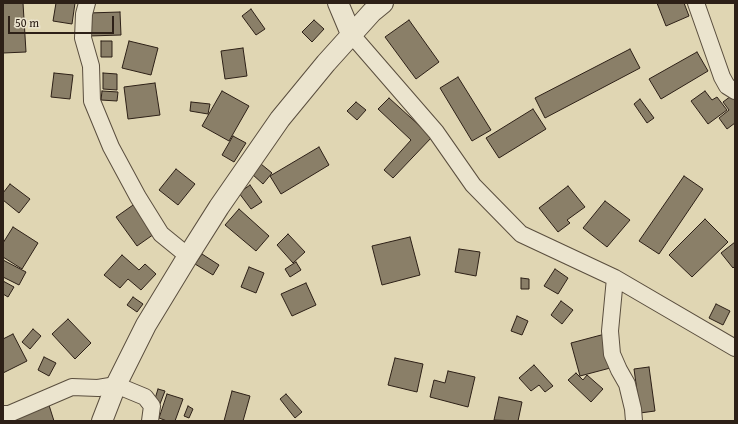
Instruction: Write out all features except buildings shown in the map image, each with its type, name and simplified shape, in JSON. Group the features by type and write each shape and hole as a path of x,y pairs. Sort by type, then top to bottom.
{"street":[{"path":"87,3 84,14 84,38 91,66 92,101 111,147 138,197 161,234 188,256"},
{"path":"338,3 351,34 436,132 473,185 521,234 614,278 735,348"},
{"path":"102,421 116,385 146,325 219,207 280,119 351,34 383,3"},
{"path":"701,4 722,77 727,86 735,91"},
{"path":"614,278 610,331 612,354 627,384 633,409 634,421"},
{"path":"3,414 9,414 72,387 98,388 116,385 145,397 152,406 150,421"}]}
